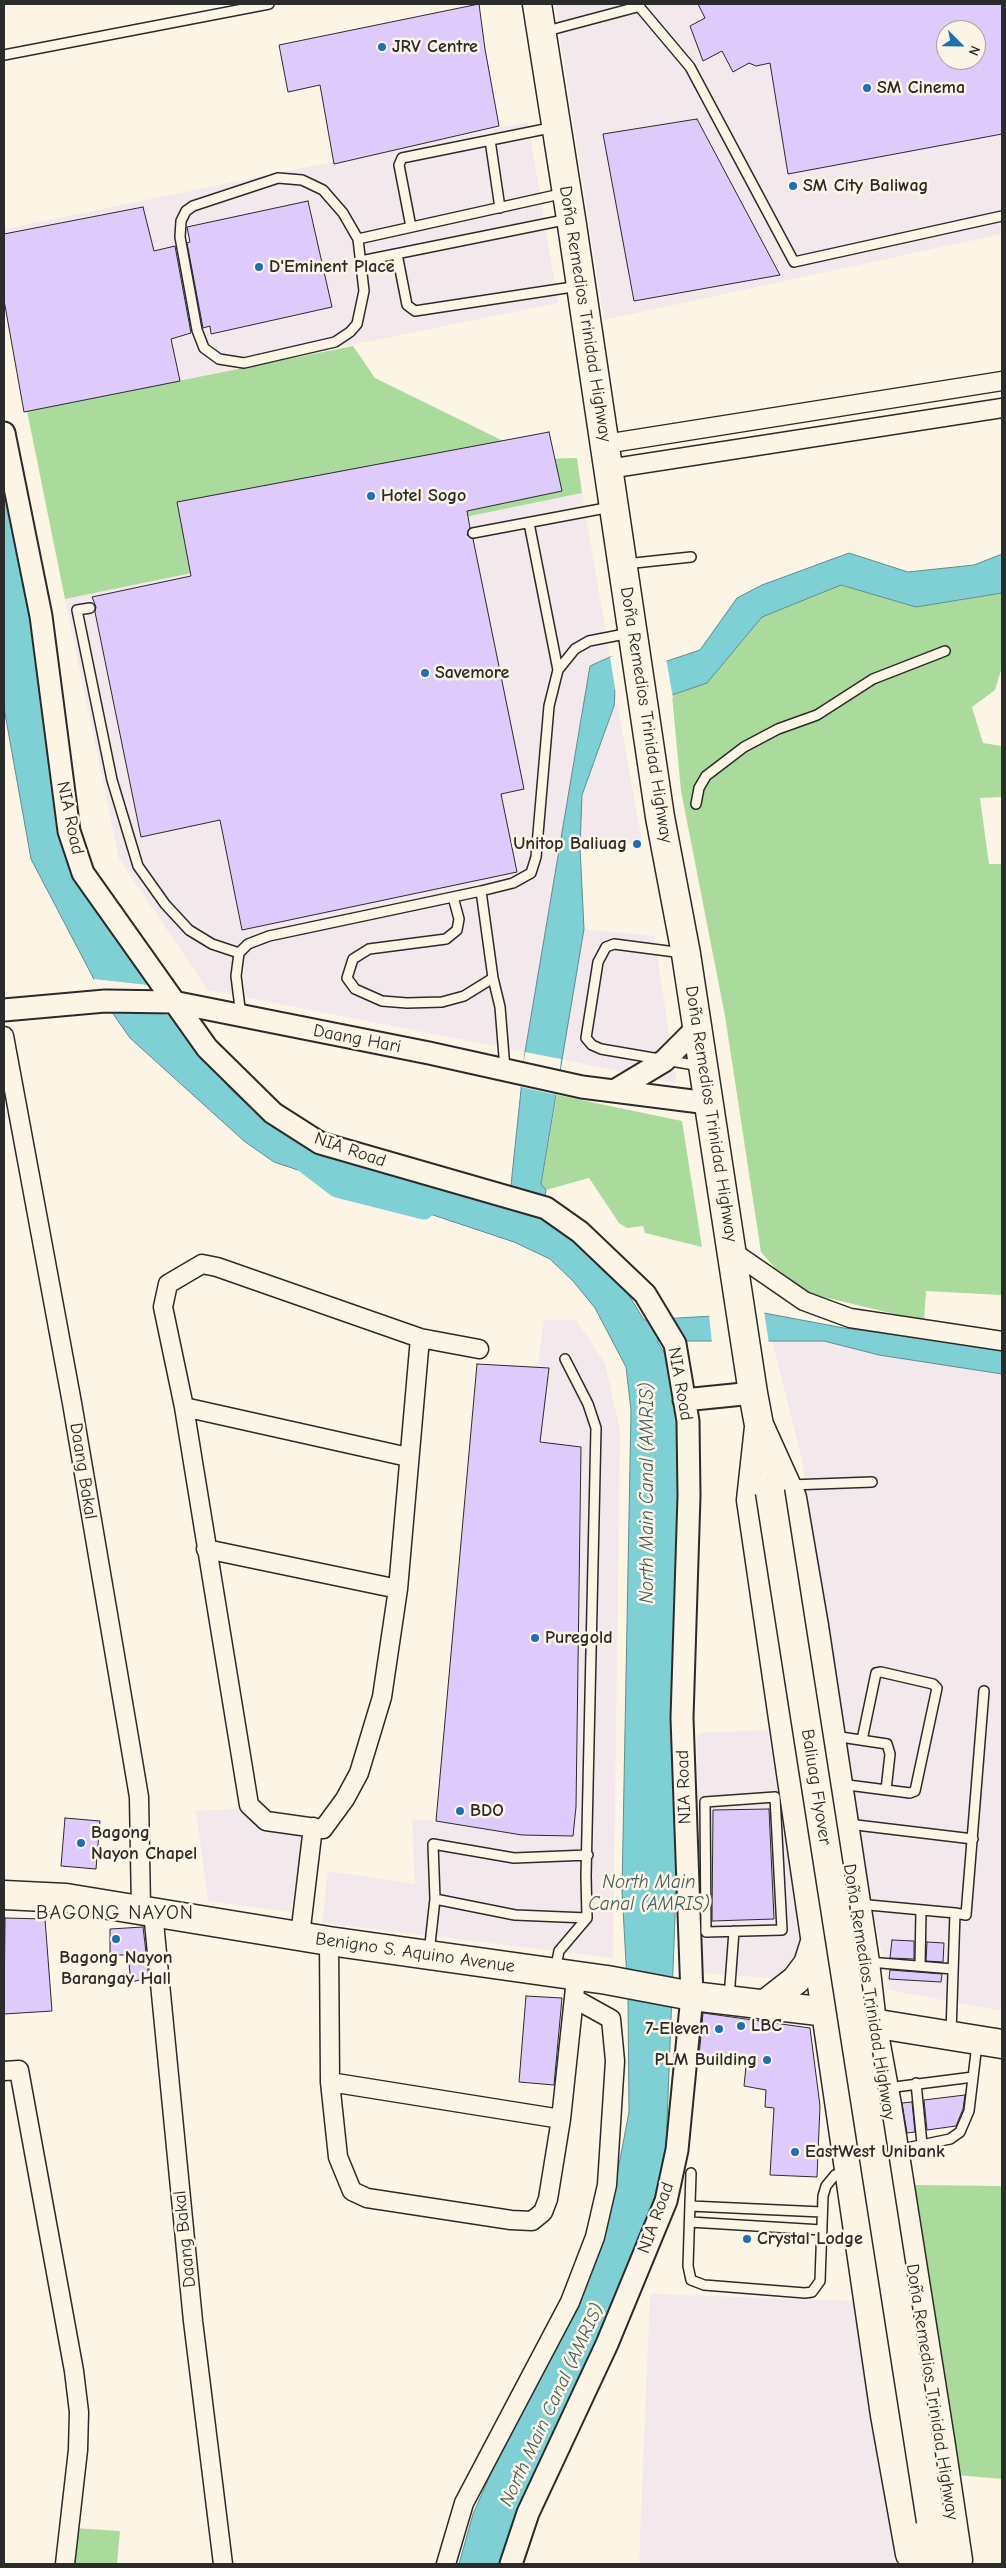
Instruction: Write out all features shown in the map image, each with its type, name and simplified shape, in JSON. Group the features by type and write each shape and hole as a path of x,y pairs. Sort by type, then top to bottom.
{"main road":[{"name":"Doña Remedios Trinidad Highway","path":"537,4 660,816 686,954 702,1066 733,1252 737,1294 759,1425 751,1500 784,1795 816,1939 885,2415 910,2554 920,2564"},
{"name":"Baliuag Flyover","path":"759,1425 778,1489 937,2564"},
{"name":"Doña Remedios Trinidad Highway","path":"778,1489 792,1498 838,1784 865,1962 872,2023 958,2560 954,2564"},
{"name":"Benigno S. Aquino Avenue","path":"4,1895 66,1898 329,1941 429,1954 568,1984 607,1980 729,2001 827,2012"},
{"path":"764,2005 796,1980 808,1964 816,1939"},
{"path":"872,2023 990,2042"}],"street":[{"path":"607,457 1002,381"},
{"path":"607,457 1002,408"},
{"name":"NIA Road","path":"4,433 41,616 69,831 83,873 173,1002 207,1048 272,1113 320,1143 546,1208 580,1232 645,1294 675,1344 688,1421 689,1496 682,1718 683,1994 678,2150 666,2201 608,2344 528,2513 511,2564"},
{"name":"Daang Hari","path":"4,1010 105,1001 173,1002 526,1075 614,1091 708,1103"},
{"path":"614,1091 664,1061 697,1028"},
{"name":"Daang Bakal","path":"4,1036 72,1403 139,1797 147,1911 222,2564"},
{"path":"733,1252 804,1301 850,1318 1002,1341"},
{"path":"420,1338 408,1457 398,1589 382,1698 359,1773 345,1799 323,1829 266,1821 249,1805 184,1407 163,1307 168,1284 202,1264 217,1267 420,1338 479,1349"},
{"path":"684,1400 753,1393"},
{"path":"184,1407 408,1457"},
{"path":"206,1549 398,1589"},
{"path":"300,1936 312,1827"},
{"path":"329,1941 330,2082 338,2157 352,2191 367,2198 532,2221 543,2212 548,2198 561,2119 568,1984"},
{"path":"446,2564 464,2503 570,2302 595,2237 608,2185 614,2061 611,2019 568,1984"},
{"path":"4,2071 19,2070 74,2371 79,2412 78,2450 64,2564"},
{"path":"330,2082 561,2119"}],"lane":[{"path":"4,55 269,4"},
{"path":"541,32 637,5 690,67 794,262 1002,216"},
{"path":"411,227 399,165 402,158 557,127"},
{"path":"490,140 500,208"},
{"path":"278,178 302,180 323,190 343,213 358,239 364,291 357,324 350,332 334,342 244,363 219,359 204,348 198,330 180,236 181,221 186,211 193,206 278,178"},
{"path":"358,239 500,208 569,206"},
{"path":"361,261 397,254 569,206"},
{"path":"397,254 407,305 415,311 426,311 581,286"},
{"path":"473,533 614,506"},
{"path":"241,1016 236,976 239,953 248,944 269,936 513,883 531,873 536,857 550,706 558,670 529,523"},
{"path":"623,564 691,556"},
{"path":"90,608 77,610 112,780 138,866 165,904 189,930 212,944 239,953"},
{"path":"558,670 575,649 589,641 633,633"},
{"path":"696,804 699,788 706,776 744,747 778,729 816,716 873,679 945,650"},
{"path":"481,891 493,978 500,1007 505,1070"},
{"path":"453,897 459,919 457,930 446,939 369,949 353,959 347,978 355,989 382,1001 407,1003 442,1002 464,996 493,978"},
{"path":"686,954 614,944 602,952 598,962 586,1032 588,1041 601,1049 702,1066"},
{"path":"565,1359 588,1404 596,1428 587,1918 559,1951 568,1984"},
{"path":"778,1489 872,1482"},
{"path":"838,1784 910,1793 917,1788 937,1688 933,1684 881,1672 876,1673 862,1740"},
{"path":"856,1903 966,1915 984,1692"},
{"path":"830,1736 886,1744 889,1748 886,1790"},
{"path":"784,1795 782,1930 734,1931 706,1932 705,1802 784,1795"},
{"path":"843,1823 973,1839"},
{"path":"429,1954 435,1899 433,1844 514,1858 588,1854"},
{"path":"435,1899 515,1915 587,1918"},
{"path":"920,1966 922,1910"},
{"path":"951,2037 955,1913"},
{"path":"729,2001 734,1931"},
{"path":"865,1962 953,1969"},
{"path":"894,2151 950,2139 964,2126 969,2112 973,2077 990,2042"},
{"path":"883,2088 973,2077"},
{"path":"916,2083 922,2144"},
{"path":"691,2173 688,2276 695,2283 805,2293 812,2292 820,2281 823,2196 830,2180 848,2170"},
{"path":"690,2206 822,2212"},
{"path":"690,2222 822,2230"}],"shaded area":[{"name":"SM City Baliwag","path":"555,4 1002,4 1002,234 604,320"},
{"name":"D'Eminent Place","path":"528,122 558,303 27,411 4,297 4,229"},
{"path":"582,493 610,657 590,666 525,1052 208,990 119,859 65,599"},
{"path":"615,690 642,843 580,847 582,795 614,706"},
{"path":"584,929 654,936 677,1084 561,1059"},
{"name":"Puregold","path":"544,1320 576,1320 605,1363 620,1430 613,1958 322,1923 328,1871 415,1884 412,1819 436,1821 477,1364 538,1366"},
{"path":"772,1341 824,1341 879,1355 1002,1374 1002,2011 889,1990 859,1839 802,1460"},
{"path":"768,1730 805,1964 786,1975 772,1978 699,1973 697,1733"},
{"path":"245,1808 305,1818 291,1912 208,1901 196,1811"},
{"path":"650,2294 856,2301 883,2450 900,2564 639,2564"}],"green space":[{"path":"353,346 375,378 540,459 577,458 582,493 65,599 27,411"},
{"path":"841,585 916,607 1002,593 1002,667 995,690 972,707 983,743 1002,746 1002,797 980,798 989,864 1002,864 1002,1295 926,1291 924,1321 811,1294 774,1267 761,1252 725,1016 681,791 672,695 707,683 762,617"},
{"path":"557,1095 682,1121 702,1247 645,1233 643,1226 627,1228 619,1223 589,1178 546,1190 541,1185"},
{"path":"915,2185 1002,2186 1002,2479 956,2475"},
{"path":"73,2528 120,2531 117,2564 66,2564"}],"water":[{"name":"North Main Canal (AMRIS)","path":"4,446 86,891 100,916 196,1048 232,1091 266,1121 315,1153 509,1204 525,1052 590,666 610,657 667,661 700,650 737,598 762,585 849,553 908,572 974,565 1002,554 1002,593 916,607 841,585 762,617 707,683 672,695 615,690 614,706 582,795 580,847 584,929 541,1184 546,1190 541,1219 575,1235 622,1284 644,1320 764,1313 844,1328 1002,1349 1002,1374 879,1355 824,1341 657,1341 665,1354 676,1385 681,1421 676,1892 665,2173 638,2237 599,2348 502,2564 459,2564 473,2514 524,2399 578,2309 608,2223 629,2112 628,1998 622,1891 631,1410 626,1367 595,1308 573,1281 550,1259 514,1242 274,1162 244,1141 130,1038 109,1008 31,859 4,708"}],"pier":[{"path":"620,655 666,658 673,698 617,693 617,700 610,657"},
{"path":"93,979 148,985 170,1015 109,1008"},
{"path":"525,1052 561,1059 557,1095 521,1087"},
{"path":"764,1311 769,1344 712,1343 709,1314"}],"building":[{"path":"479,4 499,126 334,164 320,85 288,92 279,45"},
{"path":"698,4 1002,4 1002,134 788,174 770,63 756,66 749,63 733,72 722,51 703,61 690,26 705,18"},
{"path":"697,119 780,275 634,301 603,134"},
{"name":"D'Eminent Place","path":"308,201 332,307 211,334 210,326 203,328 187,243 190,242 187,227"},
{"path":"143,207 154,251 175,246 191,333 171,339 180,381 24,412 4,300 4,234"},
{"path":"549,432 562,491 467,511 470,528 467,535 473,539 524,789 501,794 517,872 242,930 220,820 141,837 95,612 96,607 92,597 191,576 177,502"},
{"name":"Puregold","path":"477,1364 549,1368 540,1442 581,1447 576,1807 573,1836 522,1835 436,1821"},
{"path":"769,1809 774,1919 712,1921 713,1810"},
{"name":"Bagong Nayon Chapel","path":"65,1818 100,1821 96,1869 61,1866"},
{"path":"5,1918 45,1919 52,2011 4,2014"},
{"path":"143,1927 149,1978 131,1982 128,1955 110,1955 110,1929"},
{"path":"892,1940 914,1941 914,1959 890,1958"},
{"path":"927,1942 944,1943 943,1962 926,1961"},
{"path":"890,1970 942,1974 941,1982 889,1979"},
{"path":"526,1996 562,1998 554,2085 519,2082"},
{"name":"PLM Building","path":"703,2013 810,2028 820,2106 817,2177 770,2175 774,2108 765,2107 766,2090 744,2086 746,2066 699,2056"},
{"path":"965,2095 963,2109 956,2126 927,2130 924,2100"},
{"path":"912,2102 915,2132 907,2133 902,2103"}],"waterway":[{"name":"North Main Canal (AMRIS)","path":"303,1161 337,1187 424,1209"}],"place":[{"name":"JRV Centre","path":"382,47"},
{"name":"SM Cinema","path":"867,88"},
{"name":"SM City Baliwag","path":"793,186"},
{"name":"D'Eminent Place","path":"259,267"},
{"name":"Hotel Sogo","path":"371,496"},
{"name":"Savemore","path":"425,673"},
{"name":"Unitop Baliuag","path":"637,844"},
{"name":"Puregold","path":"535,1638"},
{"name":"BDO","path":"460,1811"},
{"name":"Bagong Nayon Chapel","path":"81,1843"},
{"name":"Bagong Nayon Barangay Hall","path":"116,1939"},
{"name":"LBC","path":"741,2026"},
{"name":"7-Eleven","path":"719,2029"},
{"name":"PLM Building","path":"767,2060"},
{"name":"EastWest Unibank","path":"795,2152"},
{"name":"Crystal Lodge","path":"747,2239"}],"district":[{"name":"BAGONG NAYON","path":"115,1913"}]}
